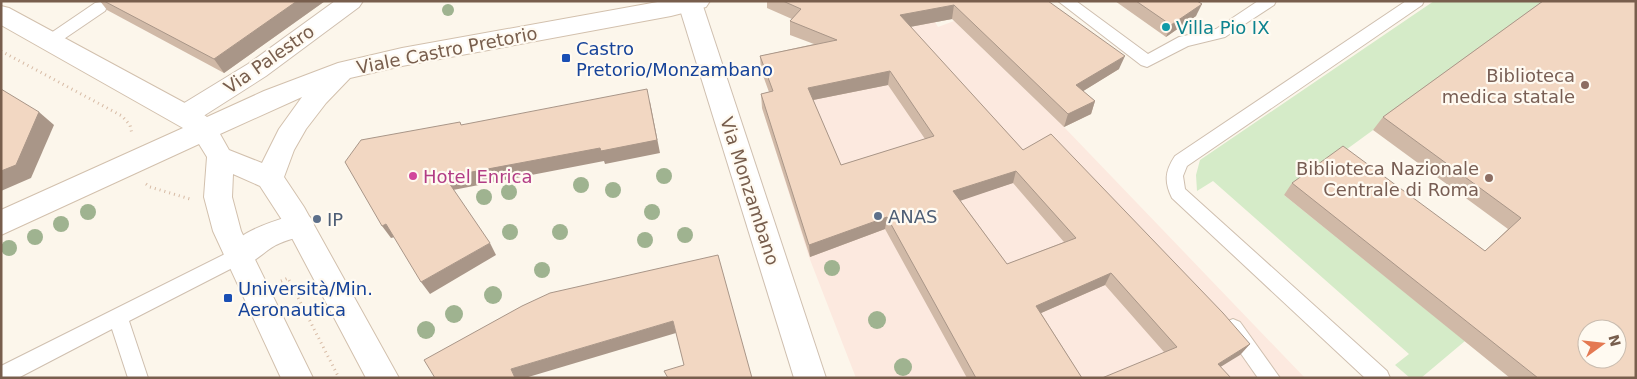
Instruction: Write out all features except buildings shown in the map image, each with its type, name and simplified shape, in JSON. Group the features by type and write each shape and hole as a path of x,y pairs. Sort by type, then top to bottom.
{"street":[{"name":"Via Palestro","path":"195,122 257,70 351,1"},
{"name":"Viale Castro Pretorio","path":"195,122 350,68 694,2"},
{"name":"Via Monzambano","path":"694,2 810,378"},
{"path":"1,14 195,122 220,157 270,178 300,226 383,378"},
{"path":"270,178 280,152 310,104 322,90 350,68"},
{"path":"1,222 136,161 195,122"},
{"path":"220,157 218,181 219,206 227,231 237,256 297,378"},
{"path":"237,256 267,236 300,226"}],"lane":[{"path":"1065,1 1147,61 1184,41 1220,33 1269,1"},
{"path":"1380,378 1178,193 1173,182 1174,173 1181,161 1418,1"},
{"path":"50,40 100,7"},
{"path":"6,376 237,256"},
{"path":"118,317 138,378"},
{"path":"1223,317 1248,346 1270,378"}],"path":[{"path":"1,51 122,116 130,125 139,178 150,187"}],"shaded area":[{"path":"954,21 1064,127 1305,378 856,378 809,257 762,108 774,104 761,70 771,56 935,22 938,27"}],"green space":[{"path":"1434,1 1550,1 1284,195 1465,341 1421,378 1410,378 1395,365 1409,354 1213,181 1197,191 1196,175 1200,160"}],"place":[{"name":"Villa Pio IX","path":"1166,27"},
{"name":"Castro Pretorio/Monzambano","path":"566,58"},
{"name":"Biblioteca medica statale","path":"1585,85"},
{"name":"Hotel Enrica","path":"413,176"},
{"name":"Biblioteca Nazionale Centrale di Roma","path":"1489,178"},
{"name":"ANAS","path":"878,216"},
{"name":"IP","path":"317,219"},
{"name":"Università/Min. Aeronautica","path":"228,298"}]}
